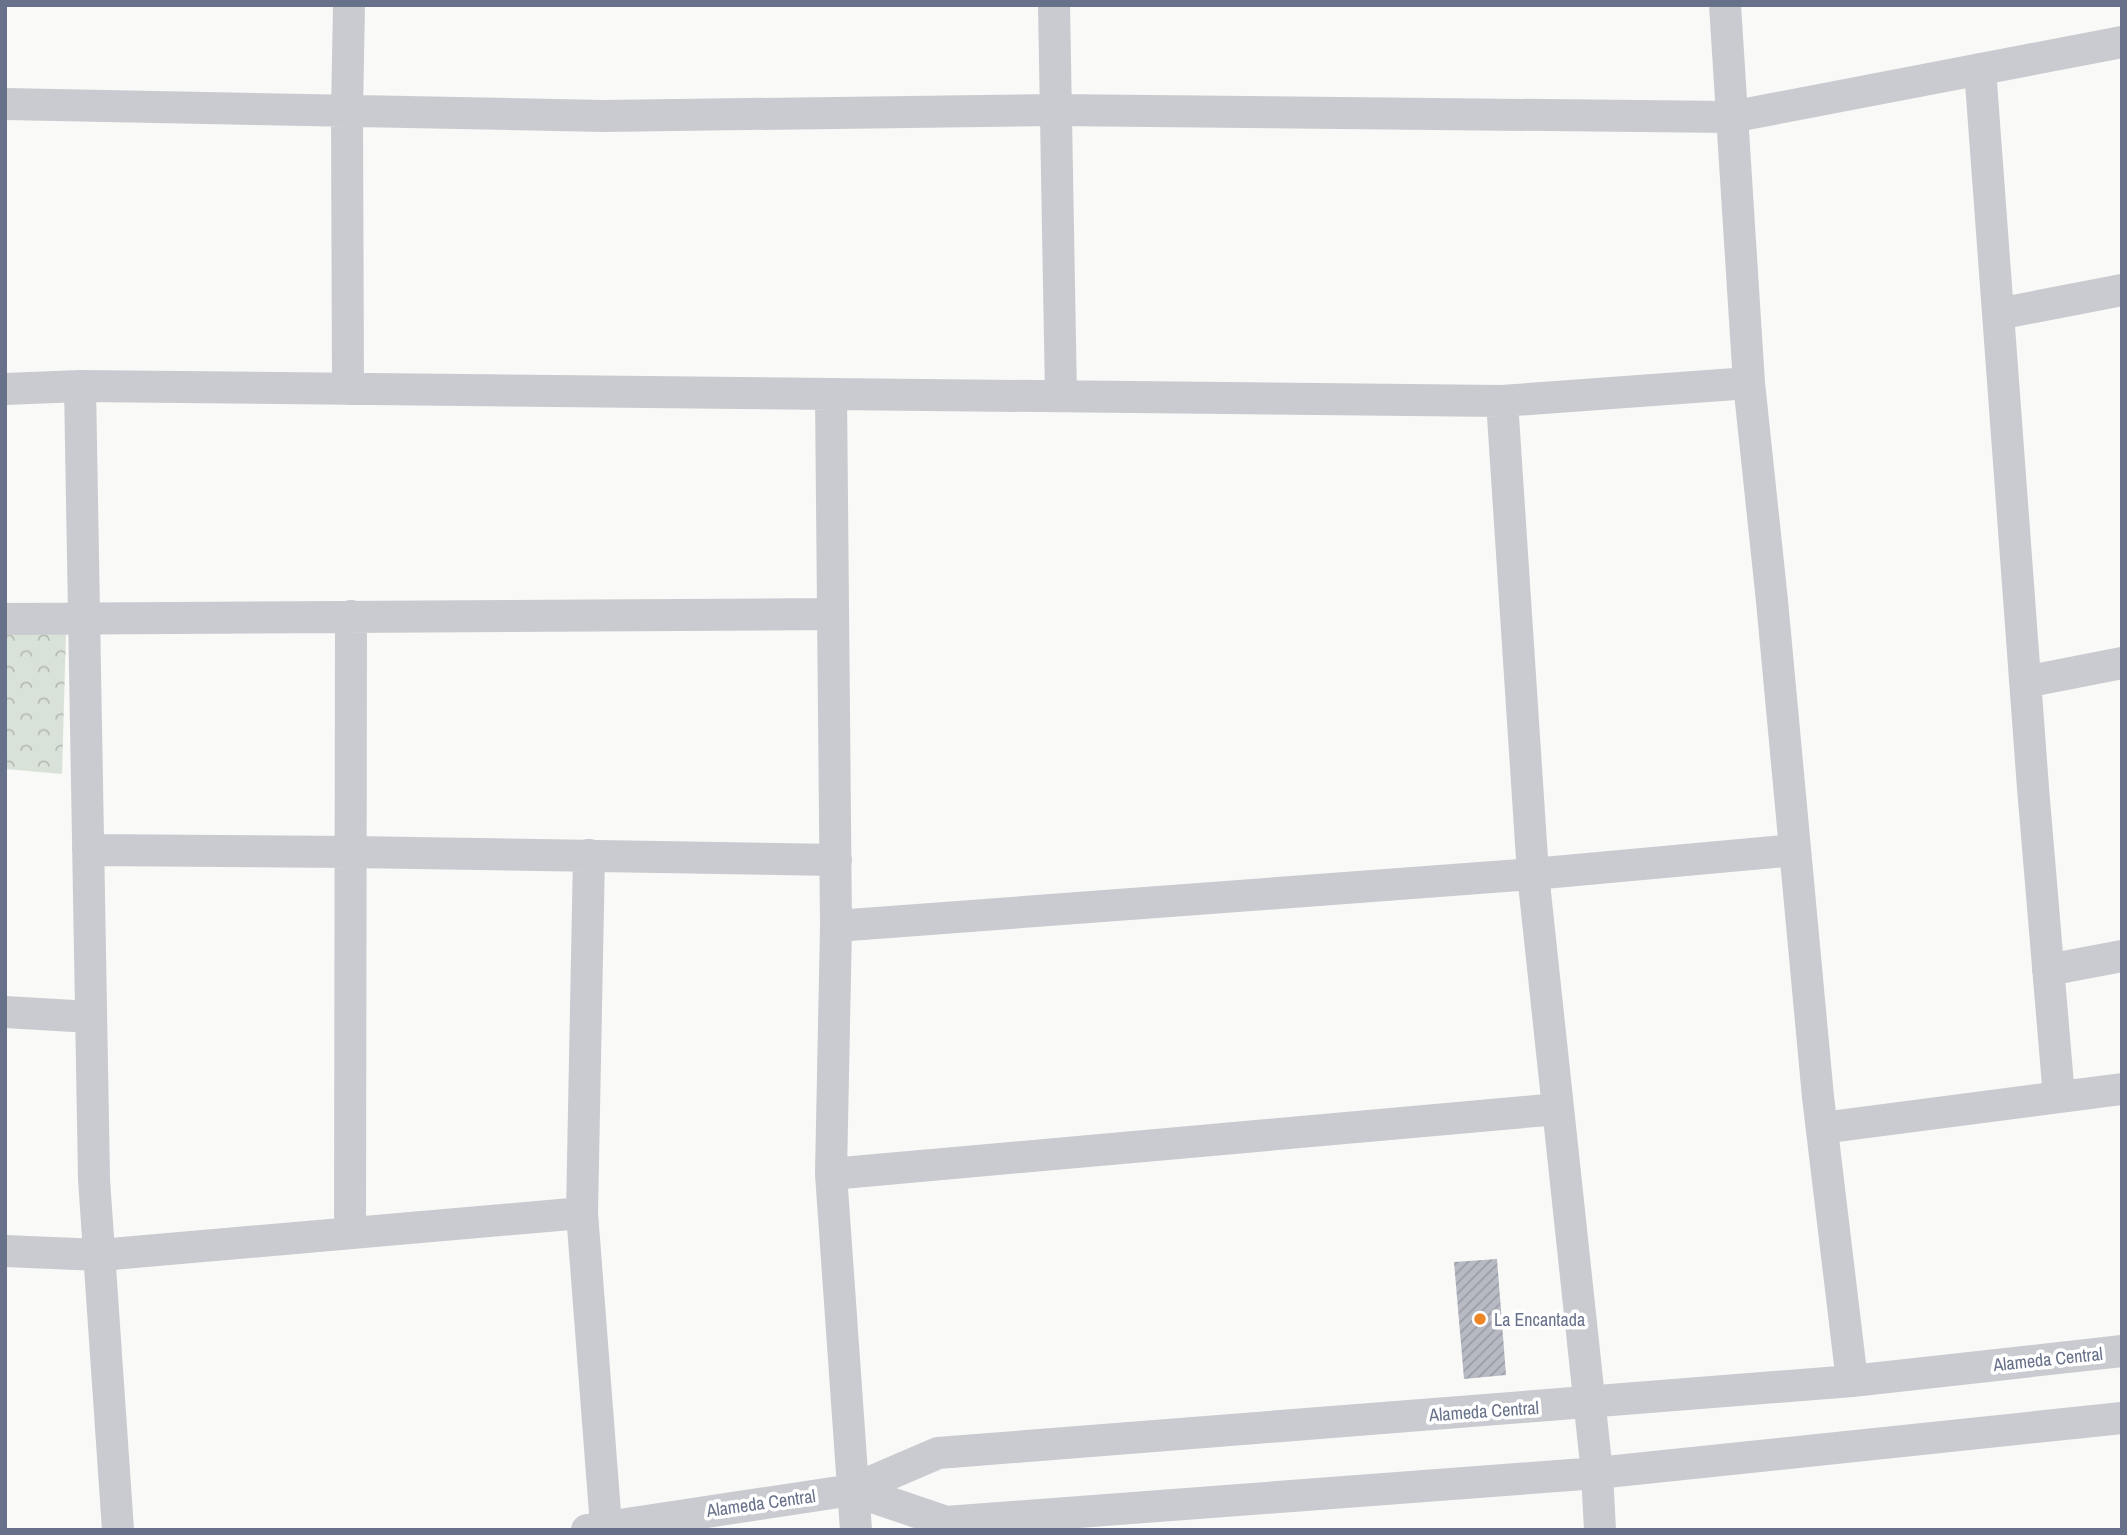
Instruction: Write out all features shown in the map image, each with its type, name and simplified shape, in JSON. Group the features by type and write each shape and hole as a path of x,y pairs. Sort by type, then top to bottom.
{"street":[{"path":"348,389 349,5"},
{"path":"1054,5 1061,396"},
{"path":"1726,5 1749,383 1822,1128 1852,1381"},
{"path":"5,104 604,116 1055,110 1731,117 2122,42"},
{"path":"1980,69 2025,682 2059,1097"},
{"path":"1998,314 2122,290"},
{"path":"5,389 80,386 1502,401 1749,383"},
{"path":"80,386 94,1179 118,1530"},
{"path":"831,394 836,926 831,1174 856,1530"},
{"path":"1502,401 1533,874 1601,1530"},
{"path":"5,620 833,614"},
{"path":"350,1233 351,616"},
{"path":"2025,682 2122,663"},
{"path":"88,850 835,860"},
{"path":"836,926 1533,874 1795,850"},
{"path":"589,855 582,1213 596,1528"},
{"path":"2049,970 2122,956"},
{"path":"5,1012 91,1017"},
{"path":"1822,1128 2122,1089"},
{"path":"831,1174 1558,1109"},
{"path":"5,1251 100,1255 582,1213"},
{"name":"Alameda Central","path":"596,1528 852,1490 938,1452 1852,1381 2122,1351"},
{"name":"Alameda Central","path":"852,1490 946,1521 1597,1474 2122,1418"}],"green space":[{"path":"66,632 62,774 5,769 5,633"}],"building":[{"name":"La Encantada","path":"1497,1259 1506,1375 1464,1379 1454,1262"}],"place":[{"name":"La Encantada","path":"1480,1319"}]}
